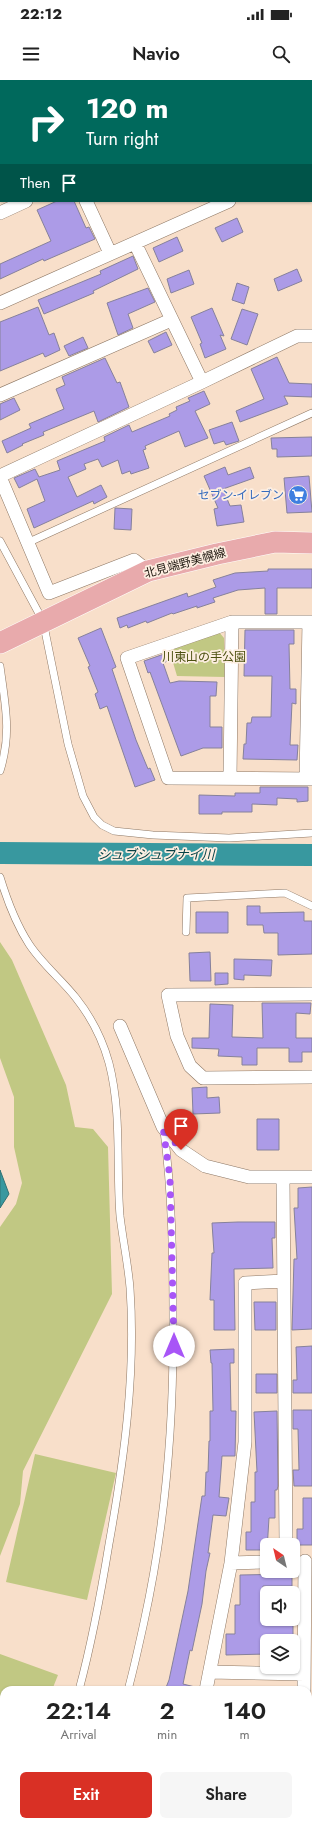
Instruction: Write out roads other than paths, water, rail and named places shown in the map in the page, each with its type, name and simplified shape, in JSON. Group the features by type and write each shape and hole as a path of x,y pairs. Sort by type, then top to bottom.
{"main road":[{"name":"北見端野美幌線","path":"0,643 34,625 148,571 217,554 275,542 312,542"}],"street":[{"path":"0,213 24,202"},
{"path":"86,202 110,253"},
{"path":"0,303 227,202"},
{"path":"135,243 202,382"},
{"path":"0,395 171,320"},
{"path":"148,571 134,560 49,593 26,543 0,476 297,336 312,336"},
{"path":"230,778 232,622"},
{"path":"232,622 310,622 309,779 168,778 127,658 232,622"},
{"path":"312,994 168,996 177,1036 190,1066 203,1078 312,1077"},
{"path":"120,1026 163,1127 181,1150 205,1166 249,1177 312,1177"},
{"path":"283,1178 286,1538"},
{"path":"207,1686 231,1563 245,1442 245,1283 284,1281"},
{"path":"303,1561 304,1686"},
{"path":"231,1563 260,1562"},
{"path":"210,1672 304,1674"}],"lane":[{"path":"26,543 312,413"},
{"path":"0,541 34,625 83,796 94,817 102,825 114,831 153,835 214,838 312,833"},
{"path":"0,666 8,730 5,755 0,771"},
{"path":"0,879 14,916 29,944 77,999 94,1027 109,1062 115,1102 120,1217 130,1289 131,1354 128,1414 119,1490 108,1554 91,1643 80,1686"},
{"path":"186,932 187,898 285,893 312,906"},
{"path":"129,1686 151,1591 162,1525 170,1457 174,1378 173,1283 170,1178 163,1127"}],"water":[{"path":"0,1170 9,1194 0,1208"}],"waterway":[{"name":"シュブシュブナイ川","path":"0,853 312,855"}],"place":[{"name":"セブン-イレブン","path":"298,495"}],"park label":[{"name":"川東山の手公園","path":"204,657"}]}
